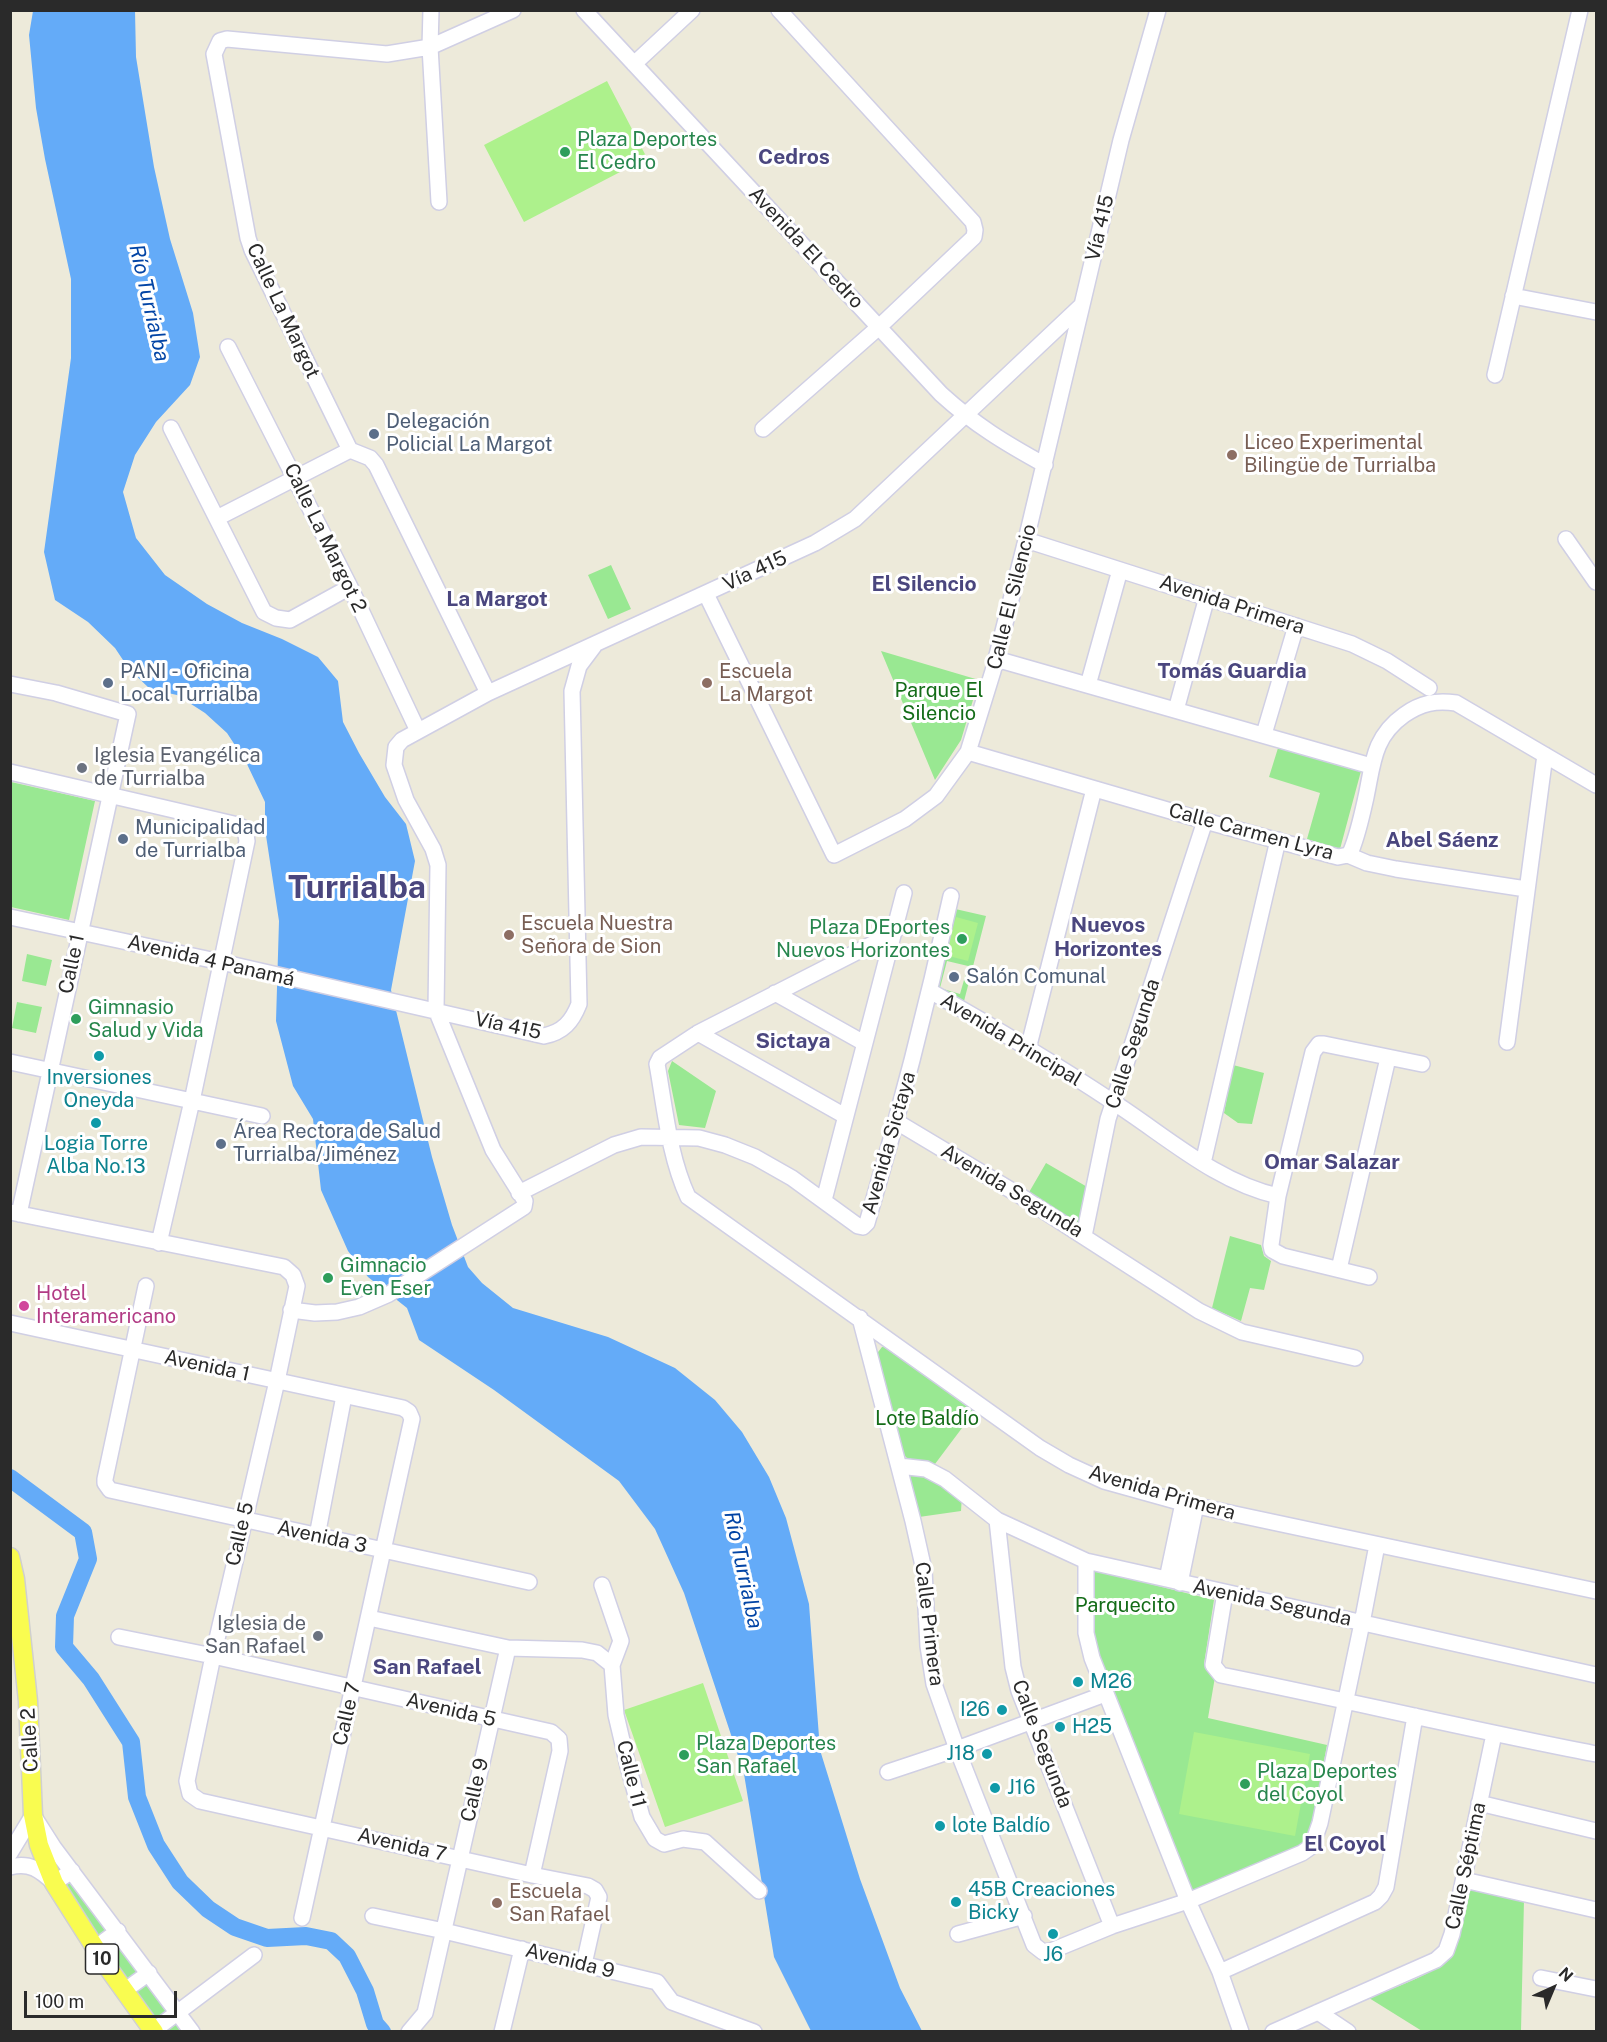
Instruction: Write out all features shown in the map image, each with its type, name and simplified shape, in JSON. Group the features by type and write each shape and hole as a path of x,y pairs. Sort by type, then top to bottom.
{"main road":[{"name":"Calle 2","path":"10,1557 15,1579 28,1701 33,1815"},
{"name":"10","path":"33,1815 39,1845 54,1883 124,1991 154,2031"}],"street":[{"path":"430,10 439,202"},
{"name":"Calle La Margot","path":"350,450 252,250 214,54 220,41 227,39 387,54 430,47 513,10"},
{"name":"Avenida El Cedro","path":"584,10 941,394 964,415 997,439 1045,465"},
{"path":"634,64 692,10"},
{"path":"763,429 879,327 974,237 975,230 973,222 779,10"},
{"name":"Vía 415","path":"411,1006 544,1036 556,1034 574,1017 579,1004 572,691 579,666 594,646 815,543 855,519 1082,304 1121,140 1158,10"},
{"path":"1495,375 1580,10"},
{"path":"1513,296 1596,312"},
{"name":"Calle El Silencio","path":"706,594 834,855 905,819 936,796 968,752 996,659 1045,465 1082,304"},
{"name":"Calle La Margot 2","path":"228,347 350,587 417,731"},
{"path":"171,428 264,612 276,618 290,620 350,587"},
{"path":"217,518 350,450 370,458 376,465 488,693"},
{"path":"1566,539 1596,582"},
{"name":"Avenida Primera","path":"1026,540 1352,644 1387,661 1429,688"},
{"path":"1088,685 1120,570"},
{"path":"1176,710 1207,597"},
{"path":"1264,734 1296,626"},
{"path":"291,1310 315,1313 337,1312 359,1307 389,1294 524,1207 525,1201 493,1150 436,1010 438,865 433,849 406,800 394,765 396,747 409,734 488,693 571,654 594,646"},
{"path":"996,659 1371,766"},
{"name":"Calle 1","path":"10,684 56,693 128,714 50,1071 15,1213"},
{"name":"Calle Carmen Lyra","path":"968,752 1338,857 1348,855 1354,845 1377,747 1387,730 1416,706 1443,701 1456,703 1596,785"},
{"path":"1508,1042 1545,755"},
{"path":"10,772 238,825 245,829 247,841 192,1101 159,1242 15,1213"},
{"path":"1028,1049 1094,789"},
{"name":"Calle Segunda","path":"1084,1236 1108,1119 1205,821"},
{"path":"1203,1163 1278,840"},
{"path":"1348,855 1367,863 1396,869 1526,889"},
{"path":"824,1200 904,893"},
{"name":"Avenida Sictaya","path":"519,1193 614,1145 641,1137 699,1138 725,1145 754,1157 792,1178 858,1226 863,1227 867,1223 897,1122 951,896"},
{"name":"Avenida 4 Panamá","path":"10,917 411,1006"},
{"path":"670,1137 657,1064 660,1058 698,1033 894,933"},
{"name":"Avenida Principal","path":"930,991 1114,1102 1203,1163 1243,1185 1278,1196"},
{"path":"775,993 864,1043"},
{"path":"698,1033 845,1116"},
{"path":"1370,1277 1284,1256 1272,1250 1270,1245 1278,1196 1315,1047 1318,1044 1422,1064"},
{"path":"1340,1269 1388,1058"},
{"path":"10,1062 262,1116"},
{"name":"Avenida Segunda","path":"897,1122 1084,1236 1199,1311 1242,1332 1355,1358"},
{"name":"Avenida Primera","path":"670,1137 688,1197 1040,1448 1070,1465 1104,1481 1190,1504 1596,1592"},
{"name":"Calle 5","path":"159,1242 284,1267 293,1275 297,1286 277,1381 243,1520 187,1781 190,1794 200,1801"},
{"path":"133,1350 146,1286"},
{"name":"Calle Primera","path":"860,1318 924,1570 928,1646 934,1684 1034,1945 1042,1952 1050,1951 1112,1926"},
{"name":"Avenida 1","path":"10,1323 404,1408"},
{"name":"Avenida 3","path":"133,1350 105,1479 108,1488 114,1492 529,1582"},
{"path":"317,1536 344,1396"},
{"name":"Calle 7","path":"302,1918 412,1419 404,1408"},
{"name":"Avenida Segunda","path":"899,1466 926,1469 945,1479 997,1520 1086,1561 1596,1675"},
{"path":"1173,1581 1190,1504"},
{"name":"Calle Segunda","path":"997,1520 1012,1667 1019,1691 1112,1926"},
{"path":"1112,1926 1188,1901 1302,1853 1312,1846 1320,1823 1377,1545"},
{"path":"1086,1561 1086,1633 1092,1658 1188,1901 1220,1972 1241,2031"},
{"name":"Calle 11","path":"602,1585 621,1641 612,1665 616,1715 642,1817 655,1839 664,1844 683,1839 705,1842 759,1891"},
{"path":"1225,1593 1213,1665 1221,1675 1596,1754"},
{"path":"369,1618 508,1648 582,1650 597,1653 612,1665"},
{"name":"Avenida 5","path":"119,1637 551,1732 560,1739 560,1751 532,1875"},
{"name":"Calle 9","path":"409,2031 425,2013 508,1648"},
{"path":"888,1772 1105,1694"},
{"path":"1220,1972 1357,1911 1382,1896 1386,1887 1415,1716"},
{"name":"Calle Séptima","path":"1273,2031 1436,1960 1446,1951 1464,1880 1494,1734"},
{"name":"Avenida 7","path":"200,1801 588,1886 595,1890 599,1897 584,1964"},
{"path":"1479,1803 1596,1831"},
{"path":"10,1853 33,1815 192,2031"},
{"path":"10,1867 22,1864 32,1866 54,1883 72,1871"},
{"path":"1464,1880 1596,1910"},
{"name":"Avenida 9","path":"373,1916 657,1982 672,2002 754,2031"},
{"path":"958,1934 1024,1916"},
{"path":"95,1948 118,1931"},
{"path":"502,2031 522,1949"},
{"path":"154,2031 254,1955"},
{"path":"124,1991 149,1973"},
{"path":"1541,1978 1596,1989"},
{"path":"1318,2012 1347,2031"}],"green space":[{"name":"Plaza Deportes El Cedro","path":"607,81 647,158 524,222 484,145"},
{"path":"611,565 631,609 608,619 588,575"},
{"name":"Parque El Silencio","path":"881,651 979,680 961,740 935,780"},
{"path":"1278,748 1361,771 1340,849 1307,839 1320,793 1269,777"},
{"path":"11,782 95,801 69,920 11,907"},
{"path":"951,908 986,916 963,1005 933,989","holes":["947,961 968,966 960,994 940,988"]},
{"name":"Plaza DEportes Nuevos Horizontes","path":"956,917 978,923 968,961 945,955"},
{"path":"27,954 52,960 46,986 22,981"},
{"path":"17,1002 42,1007 36,1033 12,1028"},
{"path":"672,1061 716,1091 705,1128 679,1125 668,1071"},
{"path":"1233,1065 1264,1073 1252,1124 1238,1123 1224,1113"},
{"path":"1046,1163 1089,1188 1085,1216 1076,1224 1028,1194"},
{"path":"1230,1236 1261,1245 1264,1256 1271,1261 1264,1290 1250,1288 1241,1321 1212,1308"},
{"name":"Lote Baldío","path":"882,1347 888,1347 974,1412 935,1464 907,1458 904,1455 875,1356"},
{"name":"Lote Baldío","path":"905,1467 962,1495 961,1511 919,1517"},
{"name":"Parquecito","path":"1092,1569 1150,1578 1150,1584 1214,1600 1204,1664 1215,1677 1208,1718 1327,1745 1310,1835 1298,1849 1192,1893 1096,1654 1092,1627"},
{"name":"Plaza Deportes San Rafael","path":"703,1683 743,1801 665,1827 624,1710"},
{"name":"Plaza Deportes del Coyol","path":"1194,1732 1310,1754 1295,1836 1179,1814"},
{"path":"42,1834 187,2031 158,2031 60,1885"},
{"path":"1469,1888 1524,1900 1521,2031 1422,2031 1369,1998 1426,1974 1452,1956 1460,1933"}],"water":[{"name":"Río Turrialba","path":"33,11 135,11 136,57 154,167 170,239 193,313 200,357 190,385 156,422 135,455 123,492 136,538 165,575 207,604 242,623 318,657 338,681 343,722 359,753 385,797 406,824 415,861 391,990 432,1157 452,1225 468,1267 482,1283 513,1308 608,1337 675,1368 715,1400 742,1432 769,1477 786,1518 809,1604 820,1750 860,1879 900,1988 922,2031 811,2031 774,1957 744,1774 684,1593 655,1529 619,1481 494,1390 419,1340 407,1308 368,1277 348,1251 321,1190 313,1119 293,1086 276,1021 279,921 265,829 265,802 246,762 227,733 205,713 177,695 150,689 129,669 115,648 88,622 55,600 44,552 71,358 71,279 36,108 29,35"}],"waterway":[{"path":"10,1478 83,1532 88,1559 65,1616 64,1647 91,1679 131,1742 137,1797 156,1845 180,1882 208,1909 235,1927 267,1938 306,1936 331,1941 347,1956 365,1991 375,2024 382,2032"}],"place":[{"name":"Plaza Deportes El Cedro","path":"565,152"},
{"name":"Delegación Policial La Margot","path":"374,434"},
{"name":"Liceo Experimental Bilingüe de Turrialba","path":"1232,455"},
{"name":"PANI - Oficina Local Turrialba","path":"108,683"},
{"name":"Escuela La Margot","path":"707,683"},
{"name":"Iglesia Evangélica de Turrialba","path":"82,768"},
{"name":"Municipalidad de Turrialba","path":"123,839"},
{"name":"Escuela Nuestra Señora de Sion","path":"509,935"},
{"name":"Plaza DEportes Nuevos Horizontes","path":"962,939"},
{"name":"Salón Comunal","path":"954,977"},
{"name":"Gimnasio Salud y Vida","path":"76,1019"},
{"name":"Inversiones Oneyda","path":"99,1056"},
{"name":"Logia Torre Alba No.13","path":"96,1123"},
{"name":"Área Rectora de Salud Turrialba/Jiménez","path":"221,1144"},
{"name":"Gimnacio Even Eser","path":"328,1278"},
{"name":"Hotel Interamericano","path":"24,1306"},
{"name":"Iglesia de San Rafael","path":"318,1636"},
{"name":"M26","path":"1078,1682"},
{"name":"I26","path":"1002,1710"},
{"name":"H25","path":"1060,1727"},
{"name":"J18","path":"987,1754"},
{"name":"Plaza Deportes San Rafael","path":"684,1755"},
{"name":"Plaza Deportes del Coyol","path":"1245,1784"},
{"name":"J16","path":"995,1788"},
{"name":"lote Baldío","path":"940,1826"},
{"name":"45B Creaciones Bicky","path":"956,1902"},
{"name":"Escuela San Rafael","path":"497,1903"},
{"name":"J6","path":"1053,1934"}],"district":[{"name":"Cedros","path":"794,158"},
{"name":"El Silencio","path":"924,585"},
{"name":"La Margot","path":"497,600"},
{"name":"Tomás Guardia","path":"1232,672"},
{"name":"Abel Sáenz","path":"1442,841"},
{"name":"Turrialba","path":"357,888"},
{"name":"Nuevos Horizontes","path":"1108,938"},
{"name":"Sictaya","path":"793,1042"},
{"name":"Omar Salazar","path":"1332,1163"},
{"name":"San Rafael","path":"427,1668"},
{"name":"El Coyol","path":"1345,1845"}]}
